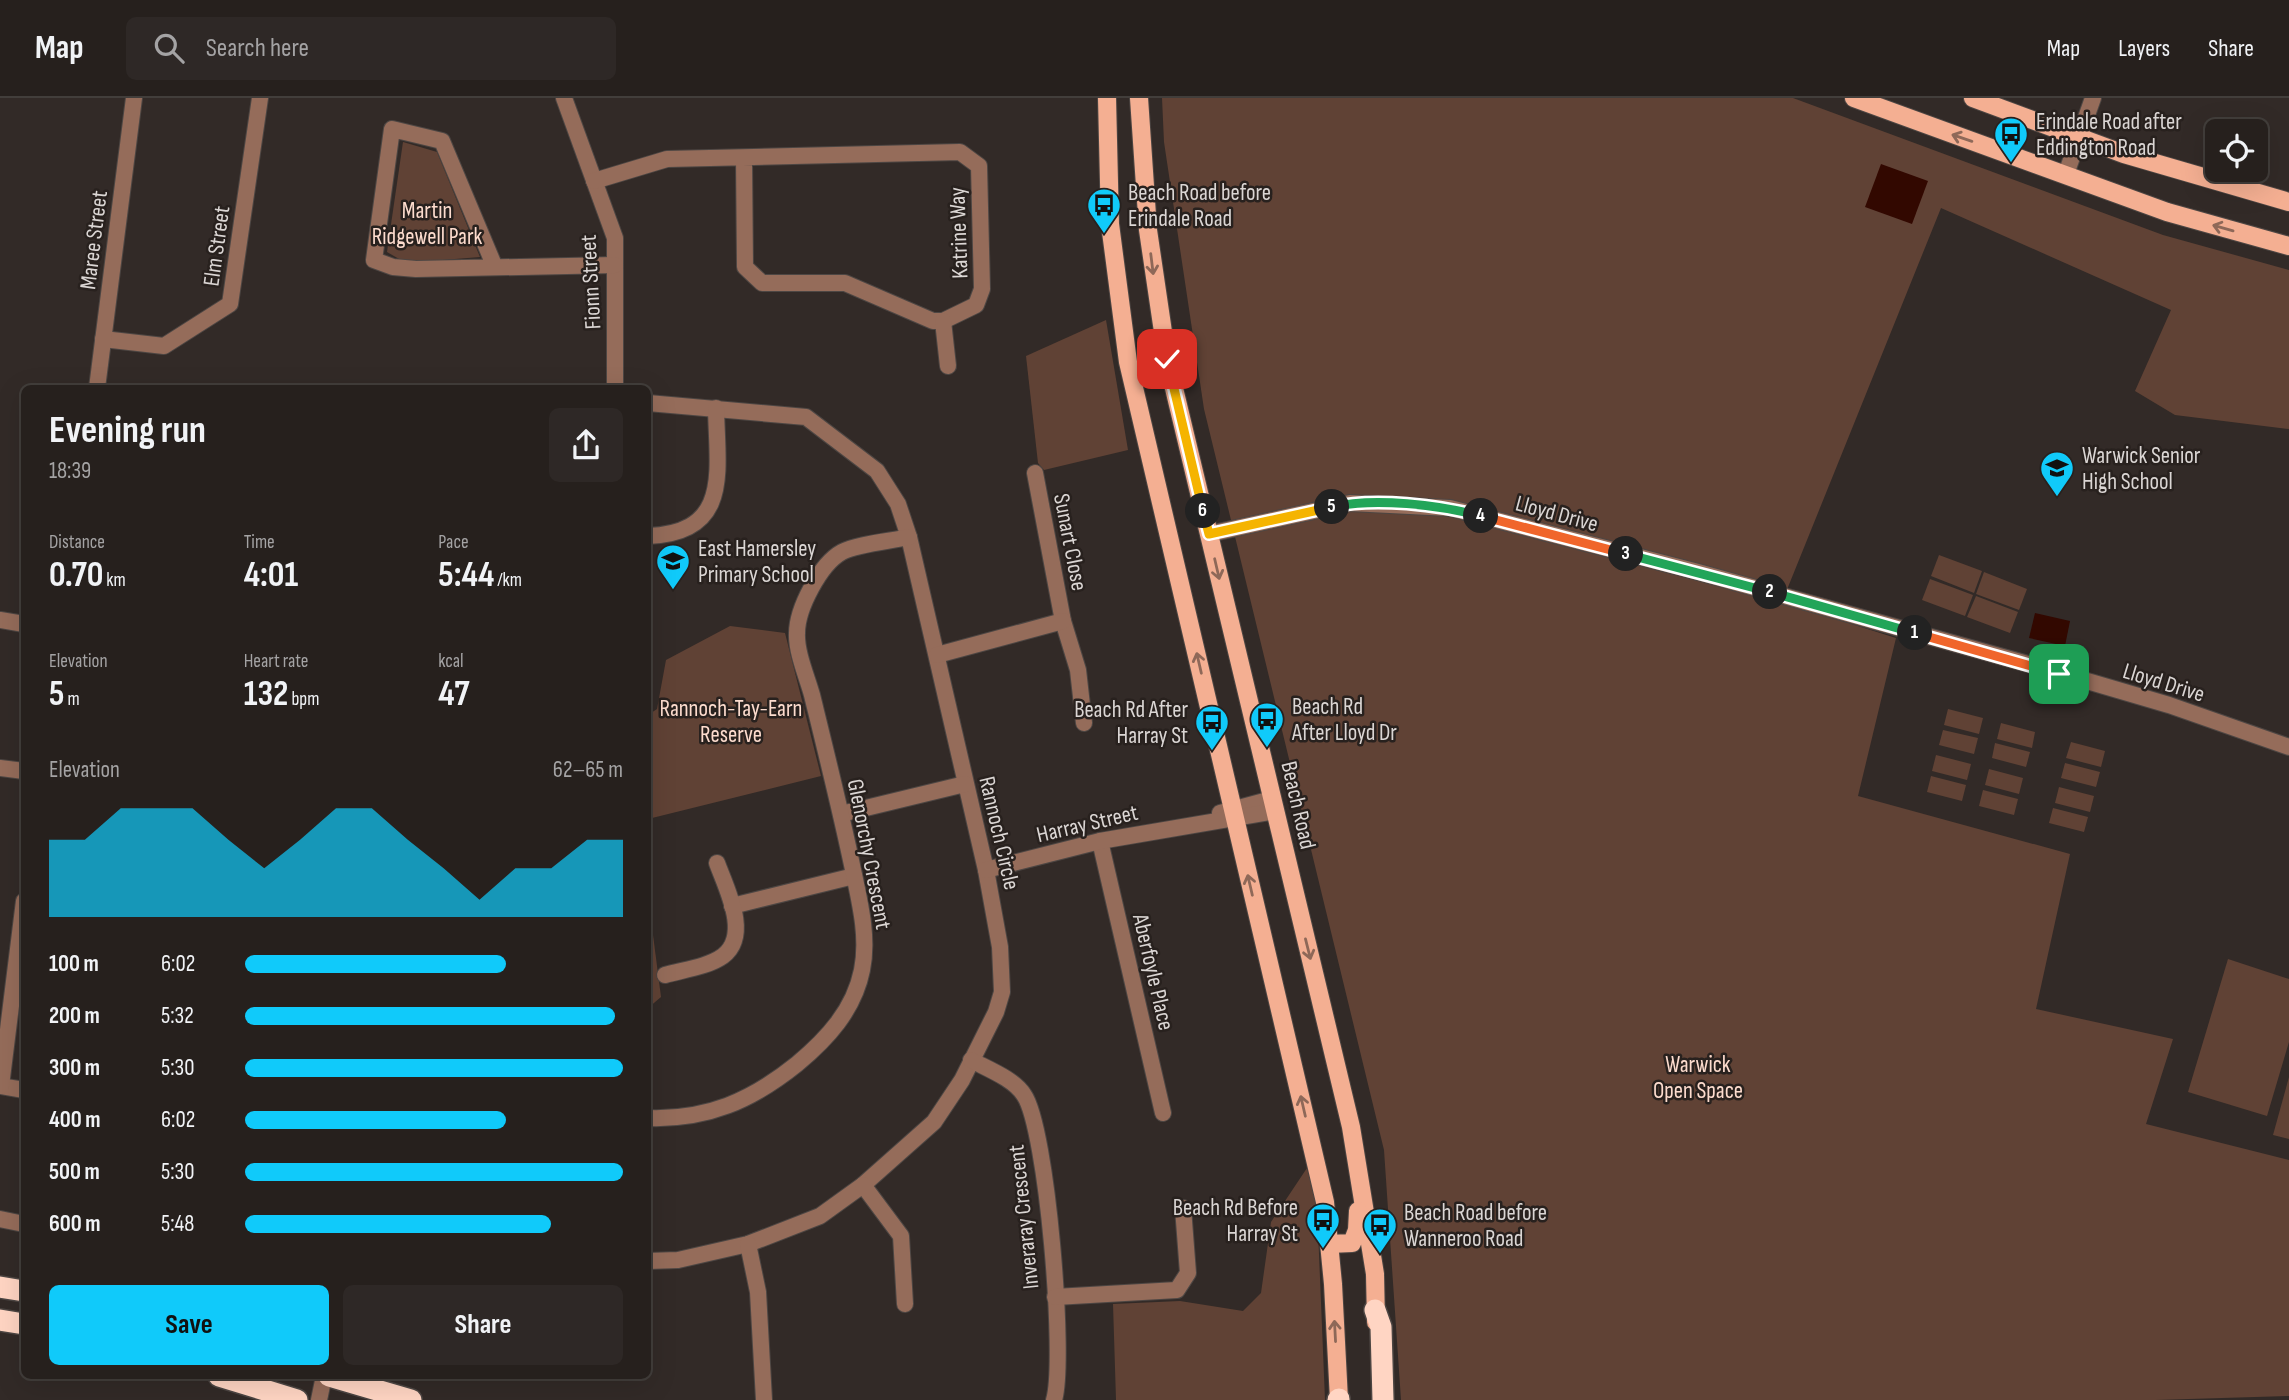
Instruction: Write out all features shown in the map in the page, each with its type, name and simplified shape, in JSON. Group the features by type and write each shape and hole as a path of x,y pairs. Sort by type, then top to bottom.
{"highway":[{"path":"0,1287 21,1290"},
{"path":"1375,1310 1381,1326 1381,1400"},
{"path":"0,1320 21,1324"},
{"path":"229,1379 297,1400"},
{"path":"340,1379 411,1400"}],"main road":[{"path":"1100,98 1107,131"},
{"path":"1107,98 1110,224 1128,362 1325,1202 1338,1400"},
{"name":"Beach Road","path":"1139,98 1148,230 1167,359 1358,1165 1375,1274 1375,1310"},
{"path":"1854,98 2167,212 2289,246"},
{"path":"1973,98 2124,155 2289,202"},
{"path":"1329,1244 1347,1246 1356,1237 1358,1165"}],"street":[{"name":"Maree Street","path":"97,385 134,98"},
{"name":"Elm Street","path":"103,339 164,346 230,304 260,98"},
{"name":"Fionn Street","path":"564,98 615,238 615,385"},
{"path":"2066,174 2094,98"},
{"path":"494,265 442,141 392,129 374,260 393,267 416,269 494,265 615,265"},
{"name":"Katrine Way","path":"594,181 667,159 960,152 979,166 982,289 976,305 943,321"},
{"path":"744,158 746,267 761,283 845,282 933,321 943,321 948,366"},
{"name":"Rannoch Circle","path":"651,404 806,417 877,471 898,505 909,537 986,870 1000,947 1002,992 947,1106 934,1122 863,1185 820,1216 748,1244 678,1260 651,1261"},
{"path":"651,535 687,529 708,511 714,496 716,408"},
{"name":"Sunart Close","path":"1035,473 1063,621 1078,670 1084,723"},
{"name":"Lloyd Drive","path":"1209,534 1350,503 1450,508 1698,572 2053,671 2169,705 2289,747"},
{"name":"Glenorchy Crescent","path":"651,1118 678,1119 747,1100 775,1082 827,1036 846,1012 862,968 863,922 841,814 797,634 809,589 841,552 909,537"},
{"path":"0,620 21,624"},
{"name":"Sunart Close","path":"937,654 1063,621"},
{"path":"0,768 21,771"},
{"path":"841,814 965,784"},
{"name":"Harray Street","path":"986,870 1100,841 1273,805"},
{"name":"Aberfoyle Place","path":"1100,841 1163,1114"},
{"path":"665,975 723,956 736,932 732,906 717,863"},
{"path":"732,906 854,876"},
{"path":"21,925 1,1086 21,1089"},
{"name":"Inveraray Crescent","path":"971,1060 1017,1087 1026,1096 1032,1114 1046,1181 1055,1297 1054,1400"},
{"path":"863,1185 901,1236 905,1304"},
{"path":"1055,1297 1177,1290 1188,1273 1182,1208"},
{"path":"0,1219 21,1223"},
{"path":"748,1244 758,1292 764,1400"},
{"path":"319,1400 323,1379"}],"green space":[{"name":"Warwick Open Space","path":"1162,98 1793,98 2163,235 2289,270 2289,429 2175,415 2135,391 2171,310 1941,208 1782,602 1896,638 1858,796 2070,854 2036,1009 2173,1039 2146,1124 2289,1160 2289,1396 2156,1400 1401,1400 1384,1150 1204,409 1164,142"},
{"name":"Martin Ridgewell Park","path":"403,142 437,152 480,257 406,263 387,252"},
{"path":"1106,320 1128,450 1044,470 1038,463 1026,356"},
{"path":"1939,555 1982,571 1974,593 1931,576"},
{"path":"1984,572 2027,589 2019,610 1976,594"},
{"path":"1930,579 1973,595 1965,616 1922,600"},
{"path":"1976,596 2018,612 2010,633 1967,617"},
{"name":"Rannoch-Tay-Earn Reserve","path":"730,626 785,633 821,776 651,818 651,713 657,709 666,660"},
{"path":"1948,709 1983,718 1979,734 1944,725"},
{"path":"2001,723 2035,732 2032,748 1997,739"},
{"path":"1943,730 1978,738 1974,754 1939,745"},
{"path":"2071,742 2105,751 2101,767 2066,758"},
{"path":"1995,743 2030,752 2026,767 1992,758"},
{"path":"1936,755 1971,764 1967,780 1932,771"},
{"path":"2065,763 2100,772 2096,787 2061,778"},
{"path":"1989,769 2023,778 2019,794 1985,785"},
{"path":"1931,776 1966,785 1962,801 1927,792"},
{"path":"2059,787 2094,796 2090,812 2055,803"},
{"path":"1983,790 2018,799 2014,815 1979,806"},
{"path":"2053,808 2088,817 2084,832 2049,823"},
{"path":"651,919 661,997 651,1005"},
{"path":"2228,959 2289,979 2289,1042 2267,1116 2188,1092"},
{"path":"2289,1077 2289,1139 2273,1135"},
{"path":"1307,1168 1317,1205 1325,1400 1116,1400 1113,1304 1180,1301 1243,1311 1261,1293 1271,1222"}],"shaded area":[{"path":"1881,164 1928,181 1912,224 1865,207"},
{"path":"2035,613 2070,621 2065,646 2029,638"}],"place":[{"name":"Erindale Road after Eddington Road","path":"2011,164"},
{"name":"Beach Road before Erindale Road","path":"1104,235"},
{"name":"Warwick Senior High School","path":"2057,498"},
{"name":"East Hamersley Primary School","path":"673,591"},
{"name":"Beach Rd After Lloyd Dr","path":"1267,749"},
{"name":"Beach Rd After Harray St","path":"1212,752"},
{"name":"Beach Rd Before Harray St","path":"1323,1250"},
{"name":"Beach Road before Wanneroo Road","path":"1380,1255"}],"route":[{"path":"1167,359 1209,534 1350,503 1450,508 1698,572 2059,674"}]}
